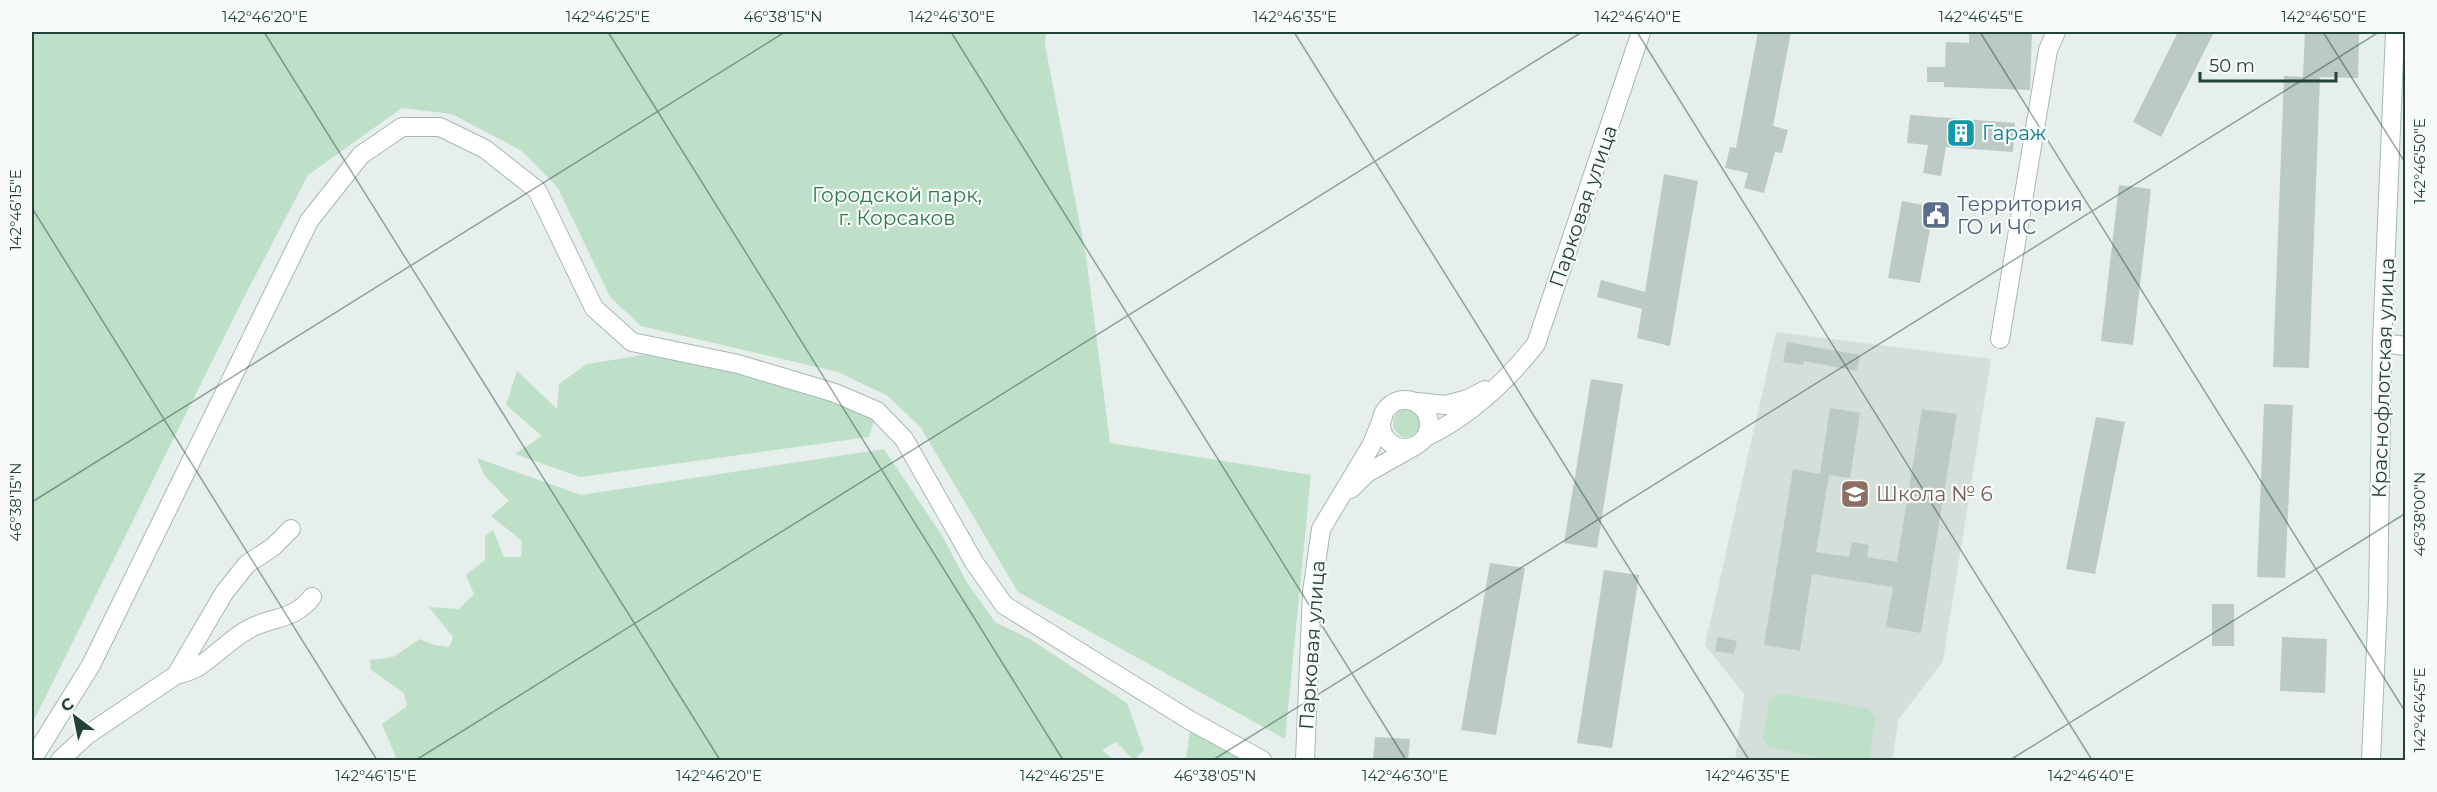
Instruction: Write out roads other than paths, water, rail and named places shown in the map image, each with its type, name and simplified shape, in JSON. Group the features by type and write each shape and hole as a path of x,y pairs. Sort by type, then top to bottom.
{"street":[{"name":"Парковая улица","path":"1321,529 1367,473 1468,413 1536,344 1641,32"},
{"path":"2000,339 2005,323 2048,50 2056,32"},
{"name":"Краснофлотская улица","path":"2371,760 2378,602 2382,343 2395,32"},
{"path":"32,760 91,665 309,221 361,155 402,127 440,127 485,149 537,190 594,308 632,342 738,364 835,393 877,411 904,440 974,562 1004,605 1191,721 1262,760"},
{"path":"2382,343 2406,346"},
{"name":"Парковая улица","path":"1417,402 1446,405 1468,399 1510,372"},
{"path":"1399,401 1417,402 1425,410 1430,424 1421,442 1404,448 1394,445 1386,438 1382,428 1383,417 1390,406 1399,401"},
{"name":"Парковая улица","path":"1305,760 1312,592 1321,529 1371,446 1383,417"},
{"path":"177,675 224,593 248,564 273,547 291,529"},
{"path":"60,760 87,735 177,675 197,667 219,649 253,627 284,619 303,609 312,597"}],"place":[{"name":"Гараж","path":"1961,133"},
{"name":"Территория ГО и ЧС","path":"1936,215"},
{"name":"Школа № 6","path":"1855,494"}],"park label":[{"name":"Городской парк, г. Корсаков","path":"897,206"}]}
